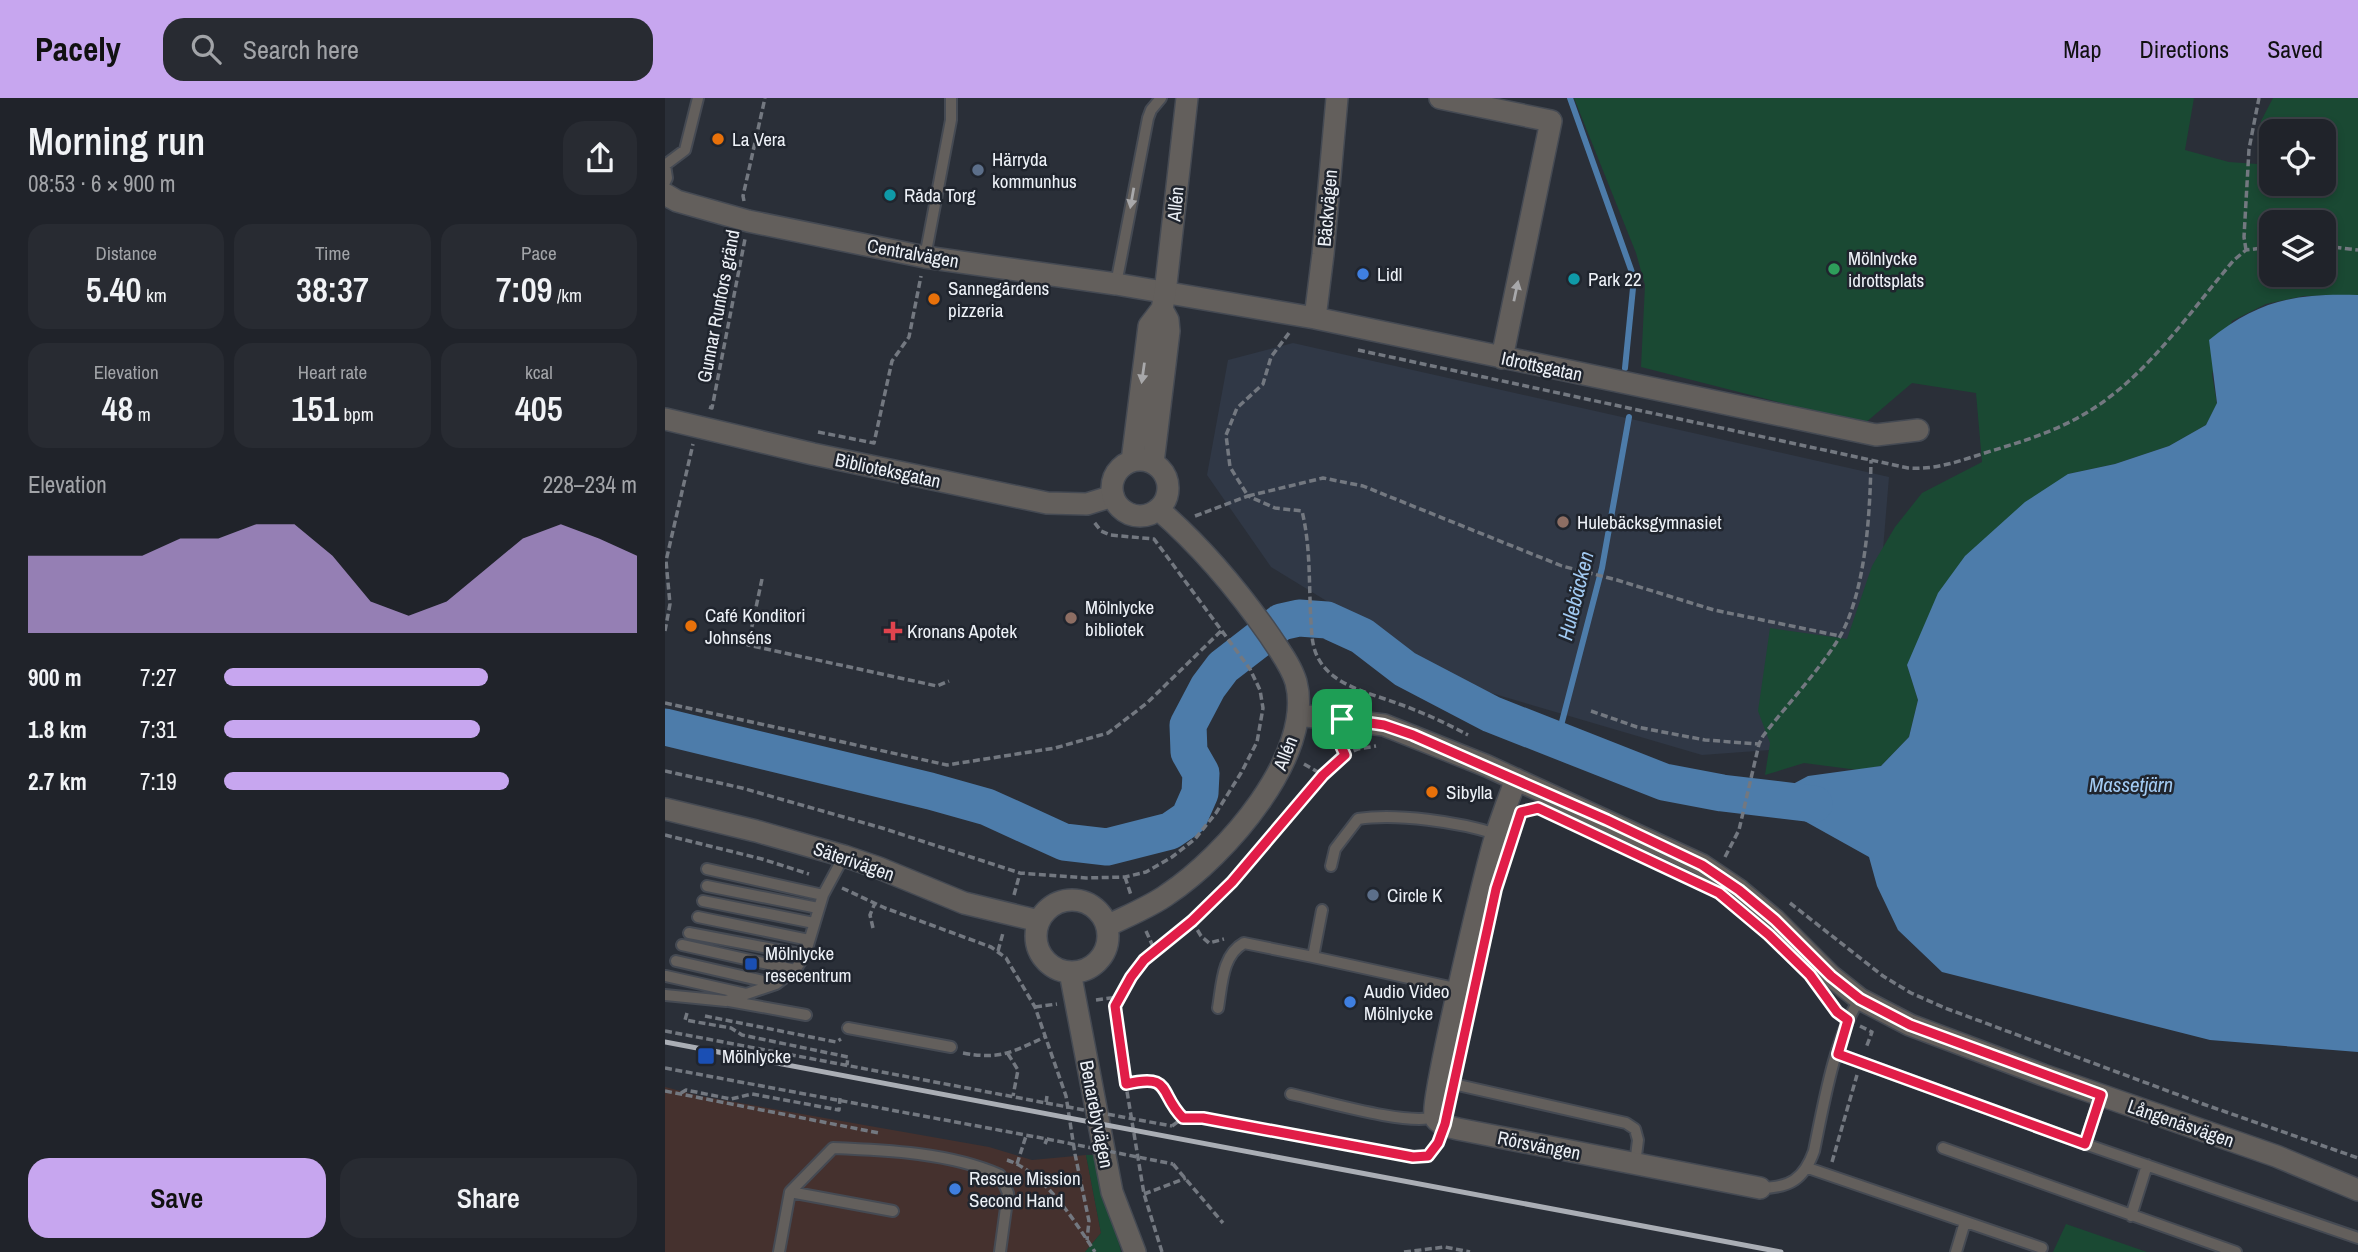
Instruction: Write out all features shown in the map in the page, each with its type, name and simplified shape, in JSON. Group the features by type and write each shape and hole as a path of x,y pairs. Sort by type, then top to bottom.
{"street":[{"name":"Allén","path":"1143,462 1169,331 1163,301 1187,98"},
{"name":"Bäckvägen","path":"1315,318 1337,98"},
{"path":"1440,98 1551,121 1502,358"},
{"name":"Centralvägen","path":"665,194 677,201 748,221 925,257 1116,284 1163,301"},
{"name":"Idrottsgatan","path":"1163,301 1315,318 1876,435 1918,429"},
{"name":"Biblioteksgatan","path":"665,419 813,454 1047,503 1087,503 1113,496"},
{"path":"1143,462 1162,470 1168,485 1165,501 1158,509 1143,516 1132,515 1122,510 1113,496 1112,485 1122,466 1143,462"},
{"name":"Allén","path":"1107,926 1167,895 1217,853 1259,805 1273,782 1286,755 1298,715 1296,684 1292,672 1246,601 1158,509"},
{"name":"Långenäsvägen","path":"1298,715 1384,725 1516,779 1714,873 1775,920 1831,976 1860,999 1910,1025 2276,1156 2358,1190"},
{"path":"1440,1121 1440,1081 1459,989 1496,834 1516,779"},
{"name":"Säterivägen","path":"665,809 843,856 964,903 1039,921"},
{"path":"1075,900 1089,904 1100,913 1107,926 1107,948 1101,959 1082,971 1058,969 1040,952 1037,942 1039,921 1048,909 1060,902 1075,900"},
{"name":"Benarebyvägen","path":"1070,972 1112,1192 1135,1252"},
{"name":"Rörsvängen","path":"1440,1121 1458,1129 1760,1188"}],"lane":[{"path":"665,182 665,165 685,150 698,98"},
{"path":"925,257 951,120 951,98"},
{"path":"1116,284 1148,118 1161,98"},
{"path":"1331,866 1335,849 1358,819 1381,815 1478,828 1496,834"},
{"path":"726,1001 776,984 795,970 805,955 818,908 843,856"},
{"path":"708,869 823,895"},
{"path":"707,886 818,908"},
{"path":"703,901 814,923"},
{"path":"1313,957 1322,910"},
{"path":"698,917 809,940"},
{"path":"689,933 805,955"},
{"path":"1218,1007 1227,959 1235,948 1244,943 1459,989"},
{"path":"682,945 795,970"},
{"path":"676,961 776,984"},
{"path":"666,976 749,994"},
{"path":"665,995 726,1001 806,1015"},
{"path":"1860,999 1848,1020 1808,1168 2042,1248"},
{"path":"848,1028 951,1047"},
{"path":"1838,1054 2085,1144 2358,1238"},
{"path":"1440,1081 1626,1123 1635,1129 1638,1140 1635,1164"},
{"path":"1291,1094 1406,1119 1440,1121"},
{"path":"2085,1144 2101,1095"},
{"path":"779,1252 790,1192 834,1148 886,1150 979,1165 1000,1175 1009,1192 1000,1252"},
{"path":"1943,1148 2236,1252"},
{"path":"2131,1216 2147,1165"},
{"name":"Rörsvängen","path":"1760,1188 1788,1184 1799,1178 1808,1168"},
{"path":"790,1192 893,1211"},
{"path":"1956,1252 1965,1222"}],"path":[{"path":"748,221 743,197 765,98"},
{"path":"2246,250 2244,237 2249,149 2259,98"},
{"name":"Gunnar Runfors gränd","path":"697,426 701,408 712,408 748,221"},
{"path":"2336,247 2358,250"},
{"path":"1347,346 1373,355 1907,468 1941,467 2017,443 2083,415 2149,362 2234,260 2246,250 2259,248"},
{"path":"818,432 874,443 892,361 909,337 925,257"},
{"path":"1291,330 1271,357 1263,384 1237,408 1226,435 1230,467 1248,496 1275,508 1302,512 1307,540 1312,639"},
{"path":"665,631 668,604 666,561 697,426"},
{"path":"1739,830 1759,744 1840,636 1861,580 1871,460"},
{"path":"1176,525 1248,496 1323,478 1363,486 1562,566 1714,610 1840,636"},
{"path":"665,771 742,788 882,828 1020,873 1086,878 1125,877 1146,872 1172,857 1195,839 1216,813 1241,773 1257,742 1262,708 1260,690 1250,668 1154,539 1110,536 1101,531 1091,517 1087,503"},
{"path":"762,579 748,645 937,686 949,681"},
{"path":"665,703 947,765 1055,748 1108,733 1147,703 1223,630"},
{"path":"1591,711 1637,727 1705,740 1759,744"},
{"path":"1342,719 1341,746 1345,755"},
{"path":"1162,1252 1144,1194 1115,1019 1118,997 1144,960 1192,921 1232,882 1323,775 1345,755 1358,749 1381,745"},
{"path":"665,835 762,859 829,882 875,903 991,947 1006,958 1035,1007 1066,1096 1089,1221 1087,1240"},
{"path":"1727,854 1735,860"},
{"path":"1786,900 1882,976 1945,1009 2358,1158"},
{"path":"873,928 870,915 875,903"},
{"path":"1192,921 1209,943 1226,938 1235,948"},
{"path":"687,1013 685,1020 731,1028 742,1035 848,1057 847,1065"},
{"path":"1828,1175 1860,1063 1872,1032 1848,1020"},
{"path":"665,1031 1172,1126 1183,1118 1203,1118 1423,1158 1435,1149 1440,1121"},
{"path":"1008,1054 1018,1070 1013,1096"},
{"path":"859,1068 860,1061"},
{"path":"665,1069 1173,1164 1223,1223"},
{"path":"1126,1084 1143,1080 1162,1085 1183,1118"},
{"path":"679,1094 686,1090 731,1099 752,1094 839,1110 840,1100"},
{"path":"1046,1103 1047,1096"},
{"path":"1017,1164 1026,1136"},
{"path":"1144,1194 1186,1178"},
{"path":"1404,1252 1445,1247 1470,1252"}],"shaded area":[{"name":"Hulebäcksgymnasiet","path":"1293,343 1889,477 1871,695 1797,748 1702,755 1464,685 1271,567 1207,475 1228,360"},
{"path":"665,1087 700,1096 989,1147 1032,1160 1086,1155 1101,1233 1085,1252 665,1252"}],"green space":[{"path":"1574,98 2194,98 2185,150 2229,162 2257,164 2259,142 2259,196 2336,196 2336,119 2262,119 2273,98 2358,98 2358,295 2304,296 2266,304 2232,321 2212,374 2217,404 2206,425 2169,446 2115,464 2068,474 1907,665 1918,700 1909,737 1881,766 1858,770 1804,763 1765,775 1770,743 1758,711 1770,628 1847,639 1872,566 1895,527 1922,493 1982,462 1976,393 1912,383 1864,424 1641,367 1645,285 1636,253"},
{"path":"1086,1155 1099,1155 1121,1252 1085,1252 1101,1233"},
{"path":"2066,1224 2147,1252 2053,1252"}],"water":[{"name":"Massetjärn","path":"2358,295 2358,1052 2210,1040 1942,972 1898,930 1877,886 1869,857 1765,799 1808,776 1881,766 1909,737 1918,700 1907,665 1938,593 1965,556 2025,502 2068,474 2115,464 2169,446 2206,425 2217,403 2209,340 2244,316 2279,302 2315,296"}],"waterway":[{"name":"Hulebäcken","path":"1570,98 1634,278 1625,368"},
{"name":"Hulebäcken","path":"1557,741 1602,568 1629,417"},
{"path":"665,727 930,791 987,807 1064,842 1107,847 1170,831 1189,818 1200,793 1201,773 1189,752 1188,725 1208,687 1223,667 1281,622 1299,618 1327,620 1362,636 1405,669 1491,714 1664,782 1722,793 1814,804"}],"railway":[{"path":"665,1042 1781,1252"}],"place":[{"name":"La Vera","path":"718,139"},
{"name":"Härryda kommunhus","path":"978,170"},
{"name":"Råda Torg","path":"890,195"},
{"name":"Mölnlycke idrottsplats","path":"1834,269"},
{"name":"Lidl","path":"1363,274"},
{"name":"Park 22","path":"1574,279"},
{"name":"Sannegårdens pizzeria","path":"934,299"},
{"name":"Hulebäcksgymnasiet","path":"1563,522"},
{"name":"Mölnlycke bibliotek","path":"1071,618"},
{"name":"Café Konditori Johnséns","path":"691,626"},
{"name":"Kronans Apotek","path":"893,631"},
{"name":"Sibylla","path":"1432,792"},
{"name":"Circle K","path":"1373,895"},
{"name":"Mölnlycke resecentrum","path":"751,964"},
{"name":"Audio Video Mölnlycke","path":"1350,1002"},
{"name":"Mölnlycke","path":"706,1056"},
{"name":"Rescue Mission Second Hand","path":"955,1189"}],"route":[{"path":"1342,719 1384,725 1413,735 1702,865 1739,890 1775,920 1831,976 1882,1012 1910,1025 2101,1095 2085,1144 1838,1054 1848,1020 1837,1012 1810,975 1737,907 1705,886 1538,808 1521,812 1496,889 1445,1124 1435,1149 1428,1156 1413,1157 1203,1118 1183,1118 1162,1085 1143,1080 1126,1084 1115,1019 1118,997 1144,960 1192,921 1232,882 1323,775 1345,755 1341,746 1342,719"}]}
